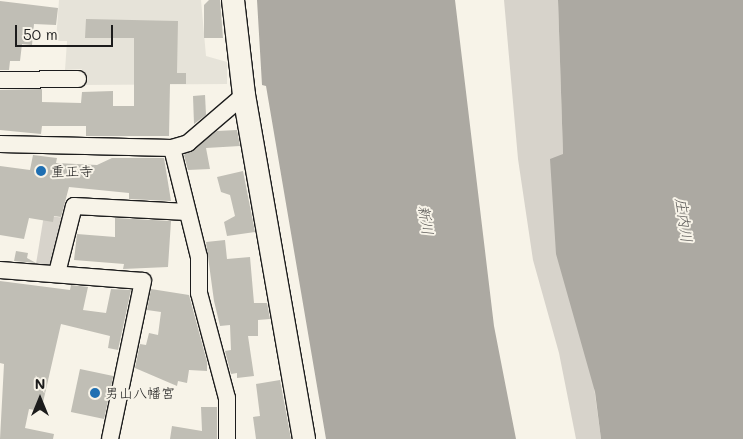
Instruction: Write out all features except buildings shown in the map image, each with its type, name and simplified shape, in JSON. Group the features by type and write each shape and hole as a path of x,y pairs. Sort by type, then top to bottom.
{"street":[{"path":"233,0 244,95 304,439"},
{"path":"0,80 78,79"},
{"path":"0,144 172,148 188,143 244,95"},
{"path":"172,148 199,257 199,293 227,398 228,439"},
{"path":"57,274 74,206 187,212"},
{"path":"0,270 143,281 110,439"}],"shaded area":[{"path":"59,0 201,0 206,56 227,62 227,84 82,85 82,69 65,70 67,41 56,41"},
{"path":"504,0 558,0 563,154 601,439 576,439 559,353 533,260 518,159"},
{"path":"44,215 64,218 52,265 36,264"}],"water":[{"name":"新川","path":"257,0 455,0 494,326 516,439 326,439 266,86 262,85"},
{"name":"庄内川","path":"558,0 743,0 743,439 601,439 595,392 556,254 550,159 563,154"}],"place":[{"name":"重正寺","path":"41,171"},
{"name":"男山八幡宮","path":"95,393"}]}
